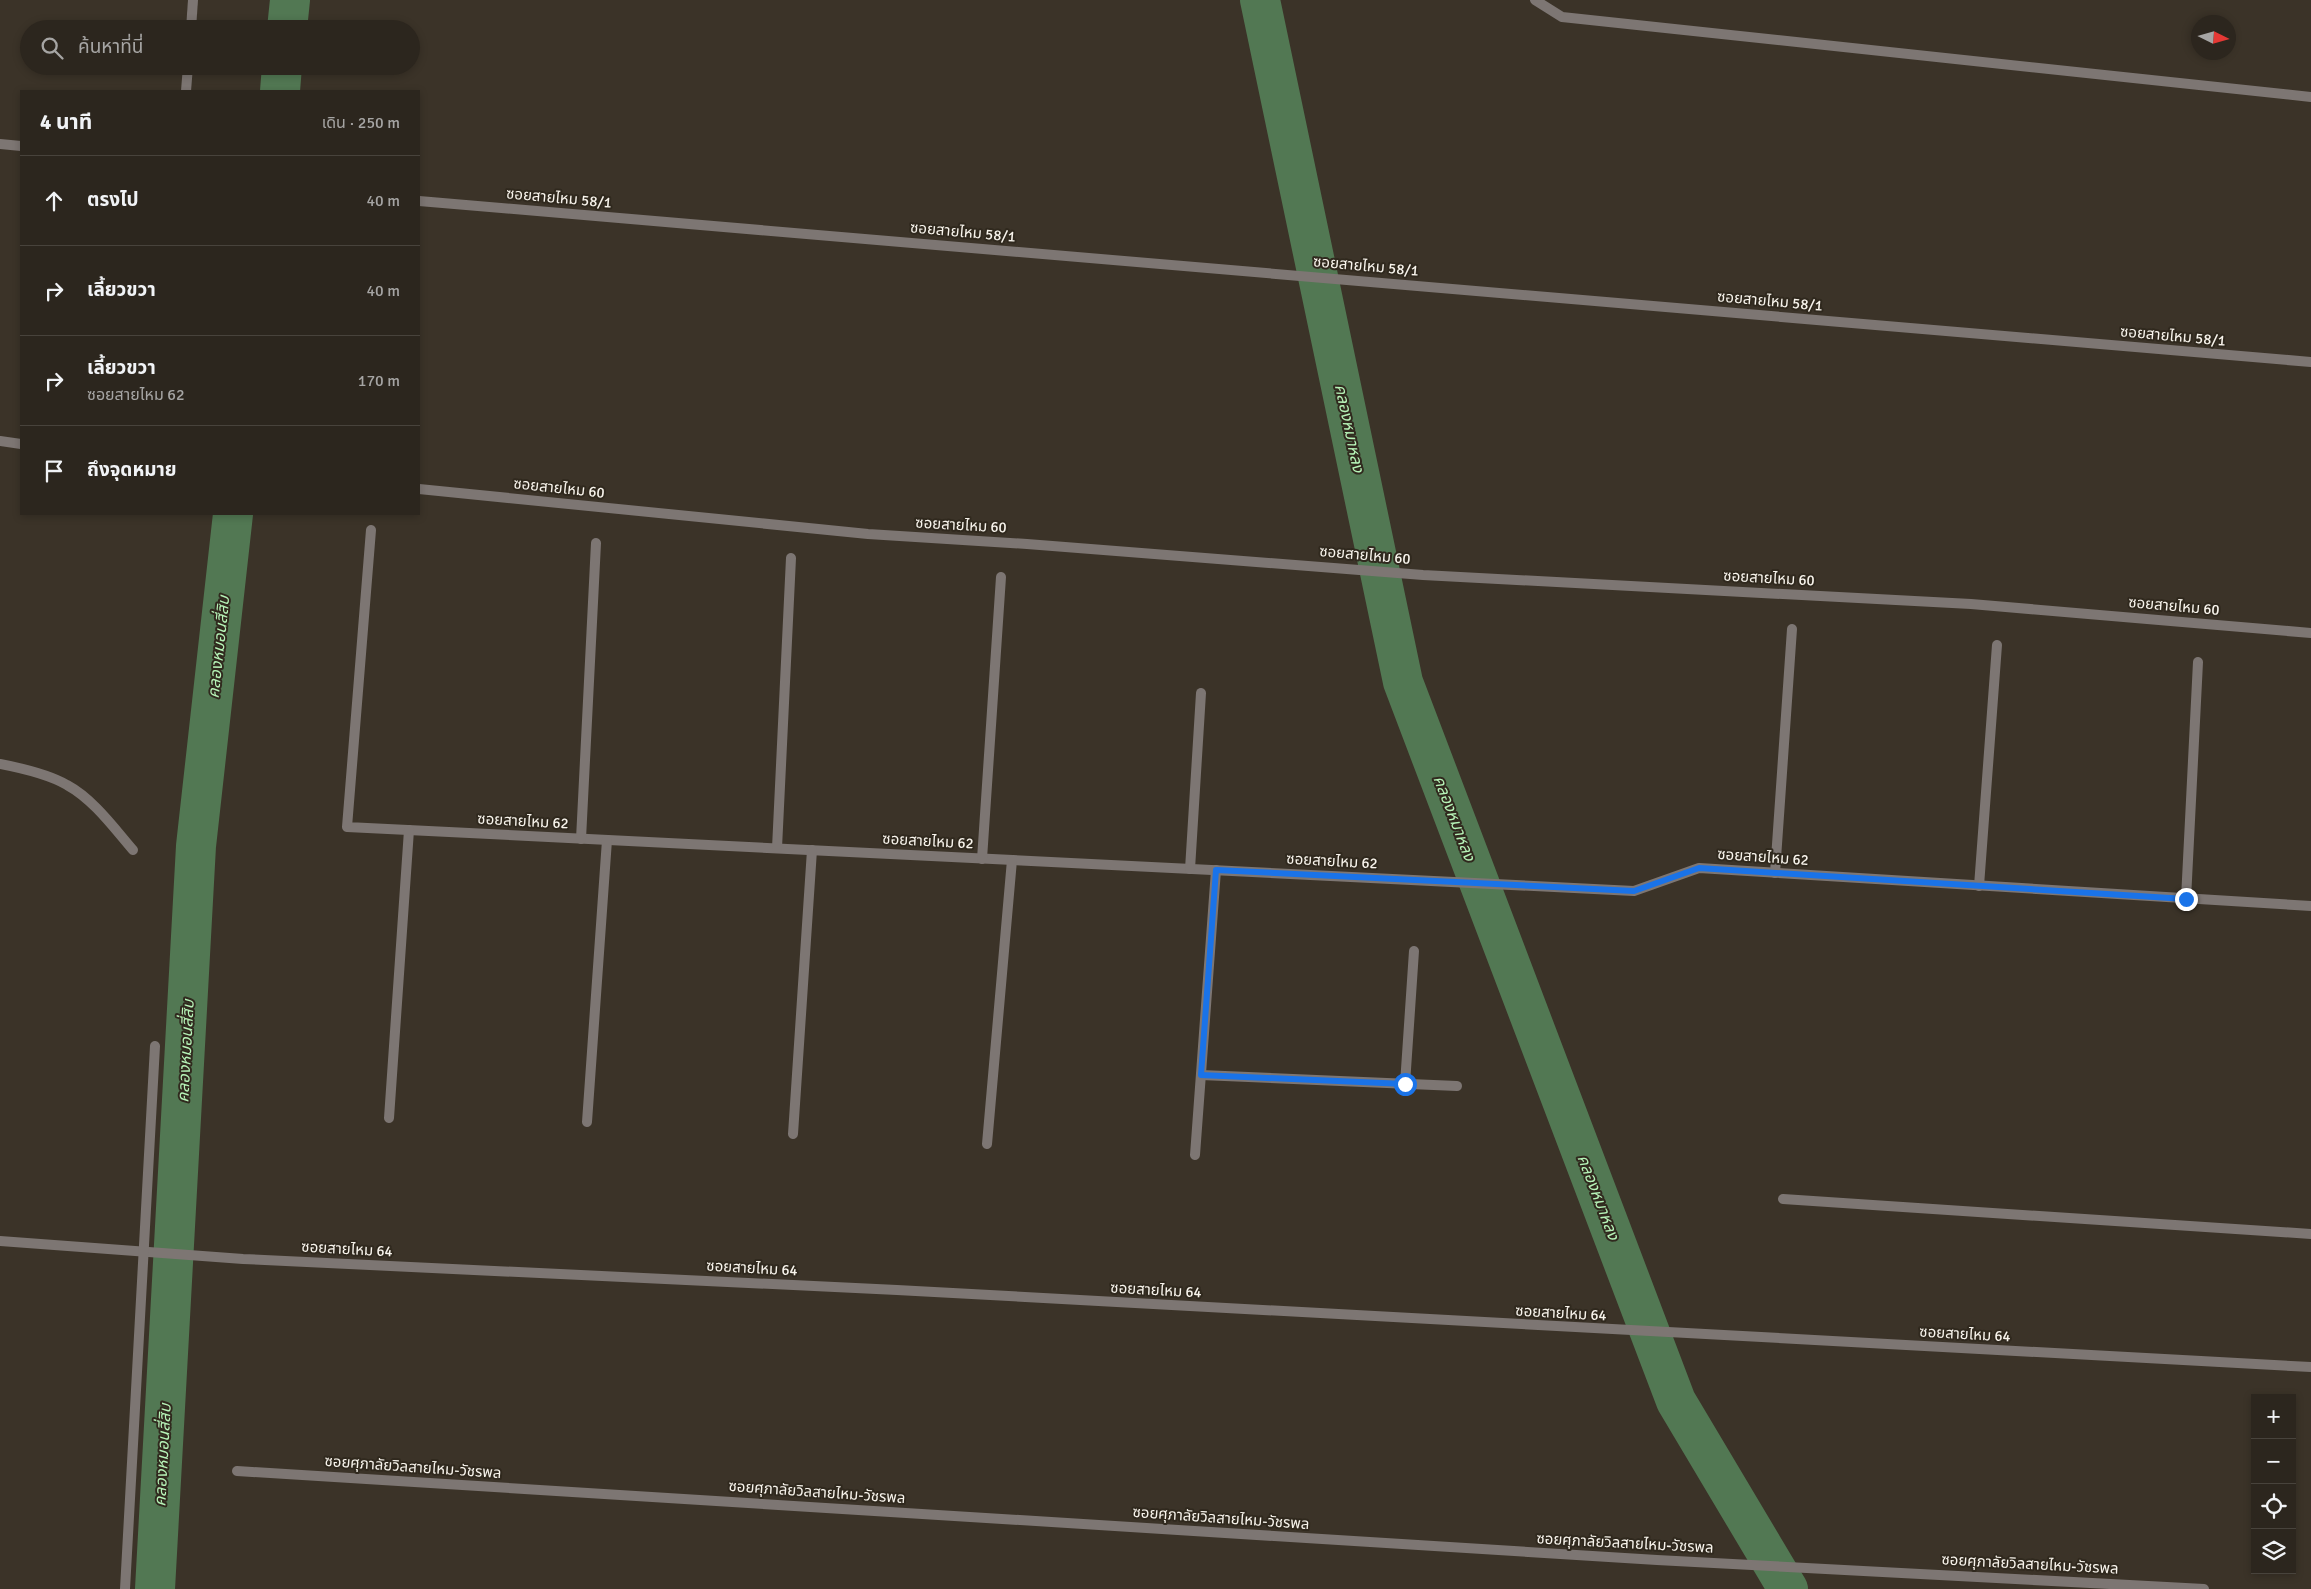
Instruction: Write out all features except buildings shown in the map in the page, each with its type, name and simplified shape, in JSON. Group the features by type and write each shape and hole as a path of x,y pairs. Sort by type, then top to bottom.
{"street":[{"path":"192,20 193,0"},
{"path":"1535,0 1562,16 2311,97"},
{"path":"186,90 187,75"},
{"path":"0,144 20,146"},
{"name":"ซอยสายไหม 58/1","path":"420,201 2311,362"},
{"path":"0,441 20,444"},
{"name":"ซอยสายไหม 60","path":"420,489 868,534 1423,575 1971,604 2311,633"},
{"name":"ซอยสายไหม 62","path":"371,530 347,827 1634,891 1699,868 2311,906"},
{"path":"581,838 596,543"},
{"path":"777,848 790,558"},
{"path":"982,858 1001,577"},
{"path":"1775,873 1792,628"},
{"path":"1980,886 1997,645"},
{"path":"2186,899 2198,662"},
{"path":"1190,869 1201,693"},
{"path":"0,764 15,766 67,785 92,804 134,850"},
{"path":"389,1118 409,830"},
{"path":"587,1122 607,840"},
{"path":"794,1134 812,850"},
{"path":"987,1144 1012,860"},
{"path":"1195,1155 1216,870"},
{"path":"1405,1084 1414,951"},
{"path":"125,1589 155,1046"},
{"path":"1201,1075 1457,1086"},
{"path":"1782,1200 2311,1234"},
{"name":"ซอยสายไหม 64","path":"0,1241 243,1259 906,1290 1578,1329 2311,1367"},
{"name":"ซอยศุภาลัยวิลสายไหม-วัชรพล","path":"237,1471 1657,1560 2204,1589"}],"waterway":[{"name":"คลองหมอนสี่สิบ","path":"288,20 290,0"},
{"name":"คลองหมาหลง","path":"1260,0 1403,682 1676,1401 1788,1589"},
{"name":"คลองหมอนสี่สิบ","path":"280,90 281,75"},
{"name":"คลองหมอนสี่สิบ","path":"155,1589 196,846 233,515"}],"route":[{"path":"1405,1084 1201,1075 1216,870 1634,891 1699,868 2186,899"}]}
